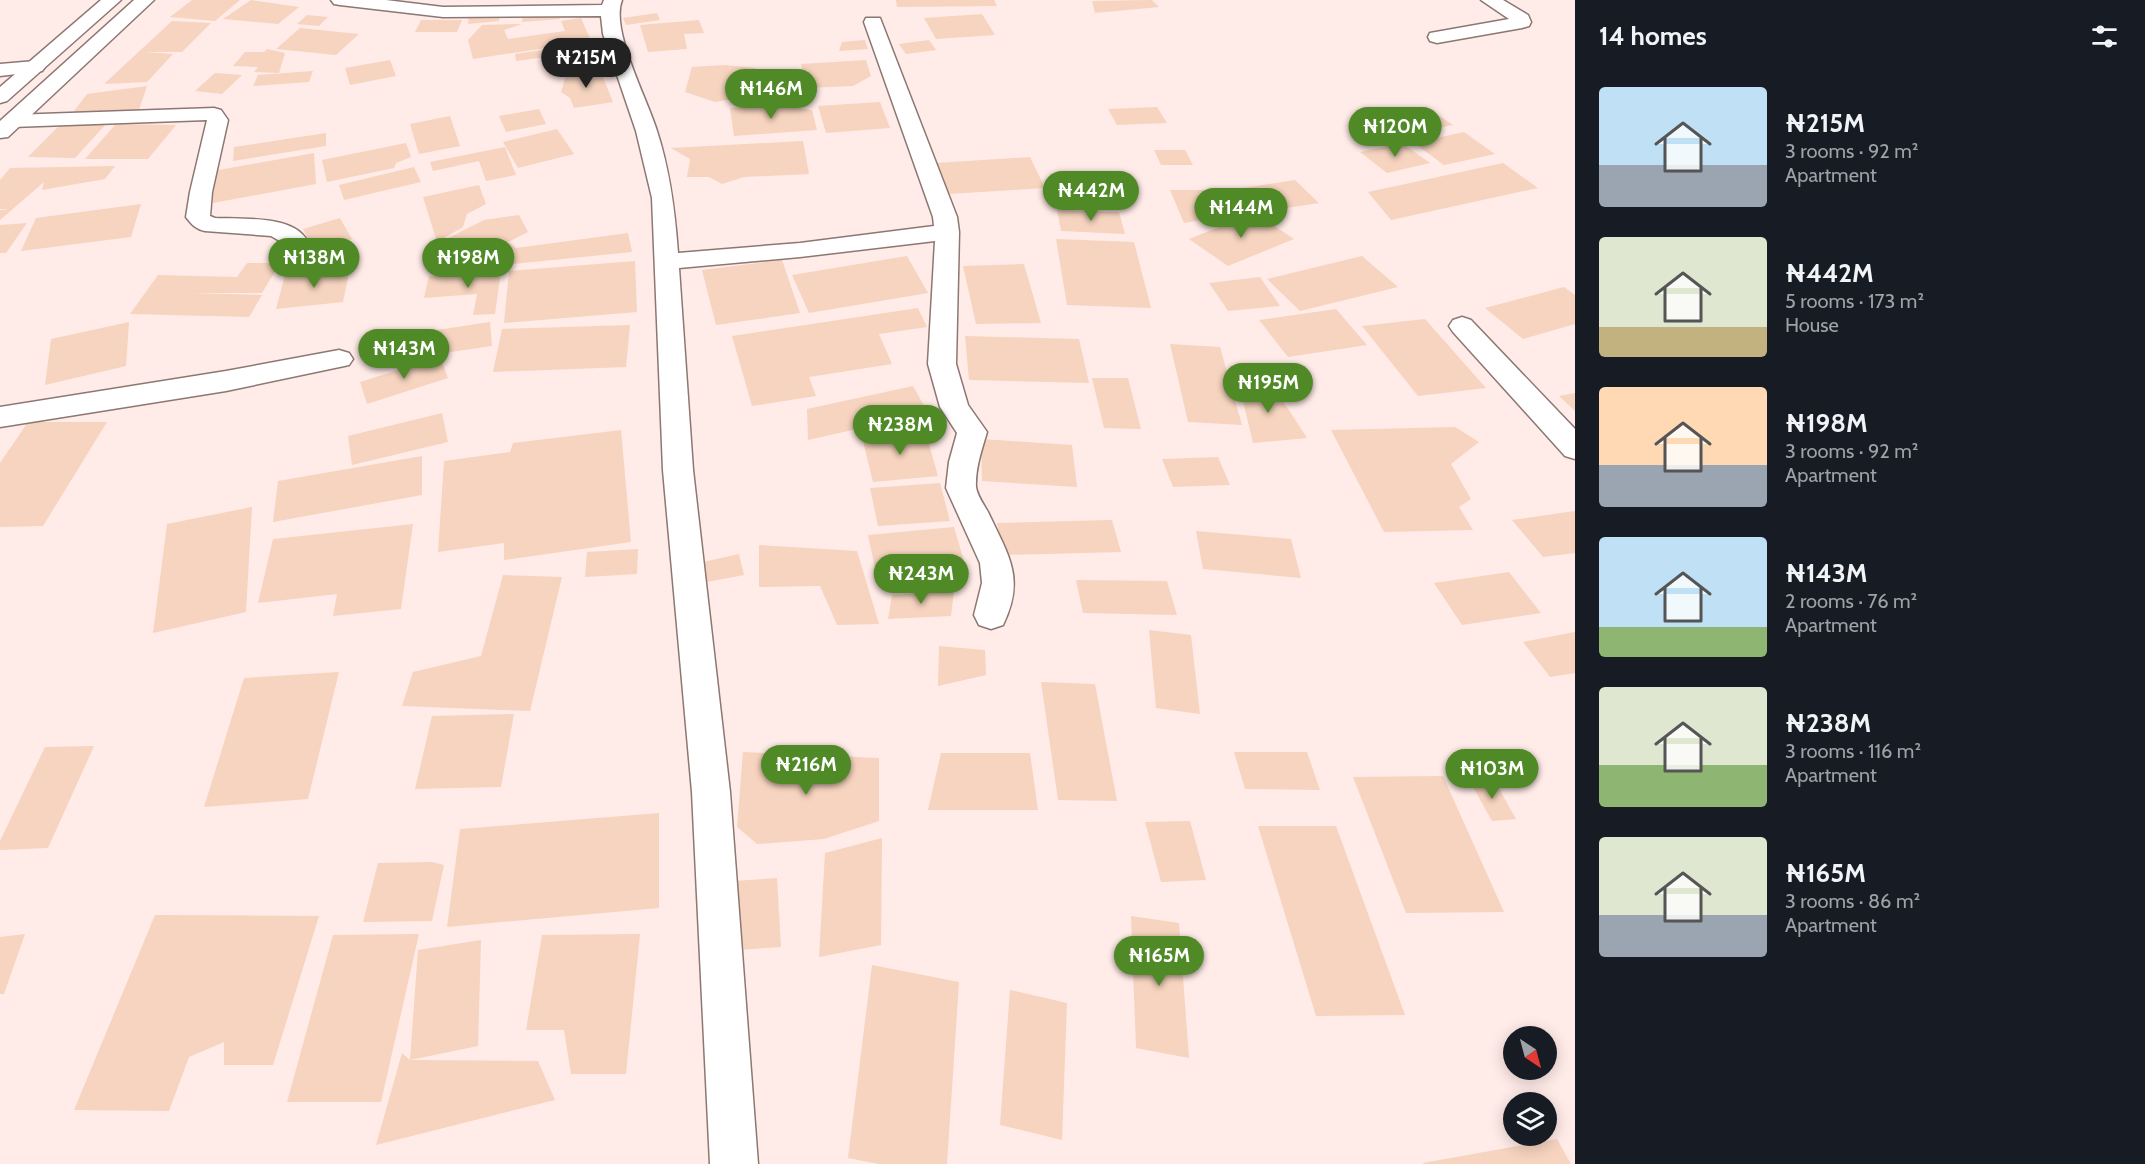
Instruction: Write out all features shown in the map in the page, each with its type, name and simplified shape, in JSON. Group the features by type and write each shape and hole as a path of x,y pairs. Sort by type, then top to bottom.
{"street":[{"path":"0,97 112,0"},
{"path":"6,127 145,0"},
{"path":"340,0 443,12 611,5 612,34 647,131 663,198 678,470 711,792 734,1164"},
{"path":"1437,37 1522,22 1522,19 1490,0"},
{"path":"873,22 945,217 947,232 942,364 954,407 972,432 961,488 996,563 999,583 991,615"},
{"path":"0,70 35,67"},
{"path":"6,127 214,114 218,120 201,192 198,216 205,224 286,232 296,240 303,256"},
{"path":"667,261 800,250 947,232"},
{"path":"1462,326 1575,448"},
{"path":"0,417 226,381 339,359"}],"building":[{"path":"192,0 240,0 215,21 170,17"},
{"path":"251,0 299,7 278,24 223,19"},
{"path":"896,0 994,0 997,6 897,7"},
{"path":"1152,0 1159,7 1095,13 1092,1"},
{"path":"560,12 560,19 522,22 523,14"},
{"path":"657,13 660,20 626,25 623,18"},
{"path":"500,14 499,21 468,24 469,16"},
{"path":"982,14 995,35 936,39 924,18"},
{"path":"307,15 328,17 319,26 297,24"},
{"path":"581,18 591,41 473,59 468,40 482,25 522,24 504,30 508,39 565,31 561,21"},
{"path":"421,20 462,20 457,32 415,32"},
{"path":"699,20 704,33 684,34 687,49 648,52 640,25"},
{"path":"172,21 211,23 182,52 145,52 173,54 147,82 104,84"},
{"path":"300,28 359,34 336,55 276,49"},
{"path":"865,40 868,49 839,51 842,42"},
{"path":"929,40 936,50 906,54 899,44"},
{"path":"590,43 596,60 576,63 573,53 516,61 515,54"},
{"path":"267,49 285,53 279,73 254,72 258,67 233,66 245,52 264,52"},
{"path":"390,60 396,76 350,85 345,68"},
{"path":"866,60 871,76 853,86 807,88 801,64"},
{"path":"725,65 755,68 772,92 715,102 685,92 692,67"},
{"path":"600,70 613,102 574,108 570,98 561,92 566,75"},
{"path":"313,71 309,82 253,86 258,75"},
{"path":"215,73 242,75 222,94 195,91"},
{"path":"147,86 139,110 71,115 87,94"},
{"path":"880,102 890,128 826,133 818,106"},
{"path":"780,105 812,110 817,130 734,136 730,108"},
{"path":"1157,107 1167,123 1117,125 1108,109"},
{"path":"1426,107 1453,125 1397,136 1371,117"},
{"path":"539,109 546,124 506,132 499,116"},
{"path":"450,116 460,146 419,154 410,124"},
{"path":"63,122 107,123 75,158 28,157"},
{"path":"116,124 176,125 148,159 85,159"},
{"path":"557,129 574,154 518,168 503,142"},
{"path":"1464,132 1495,154 1444,165 1414,143"},
{"path":"326,133 326,146 233,161 234,147"},
{"path":"803,141 809,174 744,177 722,184 709,177 687,177 690,159 671,148"},
{"path":"406,143 411,157 396,163 394,168 327,182 322,160"},
{"path":"1402,143 1430,163 1387,173 1360,152"},
{"path":"505,147 516,175 486,181 479,161 433,171 430,162"},
{"path":"1154,150 1185,150 1193,165 1161,165"},
{"path":"314,153 316,184 213,203 213,171"},
{"path":"1030,157 1045,188 948,194 936,163"},
{"path":"1503,163 1538,188 1391,220 1368,192"},
{"path":"115,166 105,179 42,190 44,182 0,220 0,210 10,210 0,209 0,180 10,168"},
{"path":"414,167 421,182 344,200 339,185"},
{"path":"1295,180 1319,203 1267,211 1244,188"},
{"path":"479,185 486,204 467,214 463,227 437,242 423,197"},
{"path":"1170,190 1230,190 1242,213 1184,223"},
{"path":"141,204 131,237 21,251 36,218"},
{"path":"1057,210 1119,212 1125,234 1061,231"},
{"path":"1255,213 1294,239 1228,266 1189,239"},
{"path":"519,215 528,232 508,242 516,248 628,233 632,252 464,269 427,249 484,220"},
{"path":"340,218 352,239 315,251 303,229"},
{"path":"27,223 6,253 0,253 0,225"},
{"path":"1056,239 1134,242 1151,308 1067,305"},
{"path":"907,256 928,293 809,313 792,275"},
{"path":"1362,256 1398,287 1300,311 1267,279"},
{"path":"782,260 800,313 716,325 702,270"},
{"path":"635,261 637,312 504,323 509,271"},
{"path":"247,263 280,263 262,293 191,293 262,295 249,317 130,314 158,275 237,277"},
{"path":"1024,264 1041,323 976,324 963,266"},
{"path":"350,268 343,302 276,309 285,275"},
{"path":"501,271 495,314 473,315 477,294 424,298 429,276"},
{"path":"1260,277 1280,306 1228,311 1209,283"},
{"path":"1564,287 1575,295 1575,324 1523,339 1485,308"},
{"path":"918,308 927,327 879,334 892,364 809,377 816,396 752,406 732,336"},
{"path":"1336,309 1367,345 1288,357 1259,320"},
{"path":"1425,319 1486,388 1418,396 1362,326"},
{"path":"129,322 126,366 45,385 51,339"},
{"path":"490,322 492,346 409,358 410,334"},
{"path":"630,325 626,367 493,372 502,329"},
{"path":"965,336 1079,339 1089,383 969,380"},
{"path":"1170,344 1220,347 1242,425 1188,422"},
{"path":"440,357 448,378 367,404 360,382"},
{"path":"1092,378 1128,378 1141,429 1104,428"},
{"path":"1270,381 1307,438 1253,443 1239,384"},
{"path":"913,386 928,413 808,440 807,409"},
{"path":"1575,393 1575,411 1559,396"},
{"path":"442,413 448,442 352,465 348,436"},
{"path":"28,422 107,422 43,526 0,527 0,463"},
{"path":"1455,427 1479,442 1451,464 1471,499 1459,507 1473,530 1384,532 1331,430"},
{"path":"621,430 631,542 504,560 504,543 438,552 444,461 510,452 513,443"},
{"path":"925,430 938,476 873,482 862,437"},
{"path":"981,439 1072,445 1077,487 982,481"},
{"path":"422,456 422,495 273,522 278,481"},
{"path":"1218,457 1230,485 1173,487 1162,459"},
{"path":"940,483 950,521 878,526 870,488"},
{"path":"252,507 246,612 153,633 167,524"},
{"path":"1575,511 1575,553 1543,557 1512,520"},
{"path":"1112,520 1121,552 1003,555 997,523"},
{"path":"413,524 401,609 333,616 337,594 258,603 273,539"},
{"path":"954,527 964,561 908,567 912,583 879,587 868,535"},
{"path":"1196,531 1291,539 1301,578 1203,569"},
{"path":"759,545 857,551 879,624 837,625 820,586 759,587"},
{"path":"638,549 637,574 585,577 587,552"},
{"path":"739,554 744,575 707,582 703,562"},
{"path":"1509,572 1541,613 1462,625 1434,583"},
{"path":"503,575 562,577 530,711 402,706 413,672 481,656"},
{"path":"1076,580 1167,581 1177,615 1083,613"},
{"path":"954,591 951,616 888,619 892,595"},
{"path":"1149,630 1191,635 1200,714 1156,708"},
{"path":"1575,632 1575,673 1550,677 1523,642"},
{"path":"939,646 985,650 986,675 938,686"},
{"path":"339,672 308,799 204,807 244,678"},
{"path":"1041,682 1095,684 1117,801 1058,800"},
{"path":"514,714 501,787 415,789 432,716"},
{"path":"94,746 48,848 0,850 0,841 45,747"},
{"path":"743,752 879,758 879,821 824,839 757,844 737,827"},
{"path":"1234,752 1307,752 1320,790 1245,789"},
{"path":"941,753 1030,753 1038,810 928,810"},
{"path":"1443,776 1504,912 1406,913 1353,777"},
{"path":"1493,778 1516,819 1492,821 1469,780"},
{"path":"659,813 659,908 447,927 460,829"},
{"path":"1190,821 1206,880 1161,882 1145,822"},
{"path":"1258,826 1336,826 1405,1015 1316,1016"},
{"path":"882,838 881,945 819,957 825,853"},
{"path":"432,862 444,865 432,921 363,922 378,863"},
{"path":"777,878 781,947 736,950 734,881"},
{"path":"155,915 319,916 273,1065 224,1065 224,1042 189,1057 169,1111 74,1110"},
{"path":"1131,916 1179,923 1189,1058 1136,1048"},
{"path":"25,934 4,994 0,994 0,937"},
{"path":"419,934 381,1102 287,1102 333,935"},
{"path":"640,934 626,1074 571,1074 564,1030 526,1030 542,935"},
{"path":"481,940 478,1046 410,1060 418,950"},
{"path":"872,965 959,982 947,1164 879,1164 848,1158"},
{"path":"1010,990 1067,1003 1062,1140 1000,1125"},
{"path":"402,1053 410,1060 538,1061 555,1100 376,1145"},
{"path":"1557,1139 1571,1164 1423,1164 1518,1146 1557,1146"}]}
